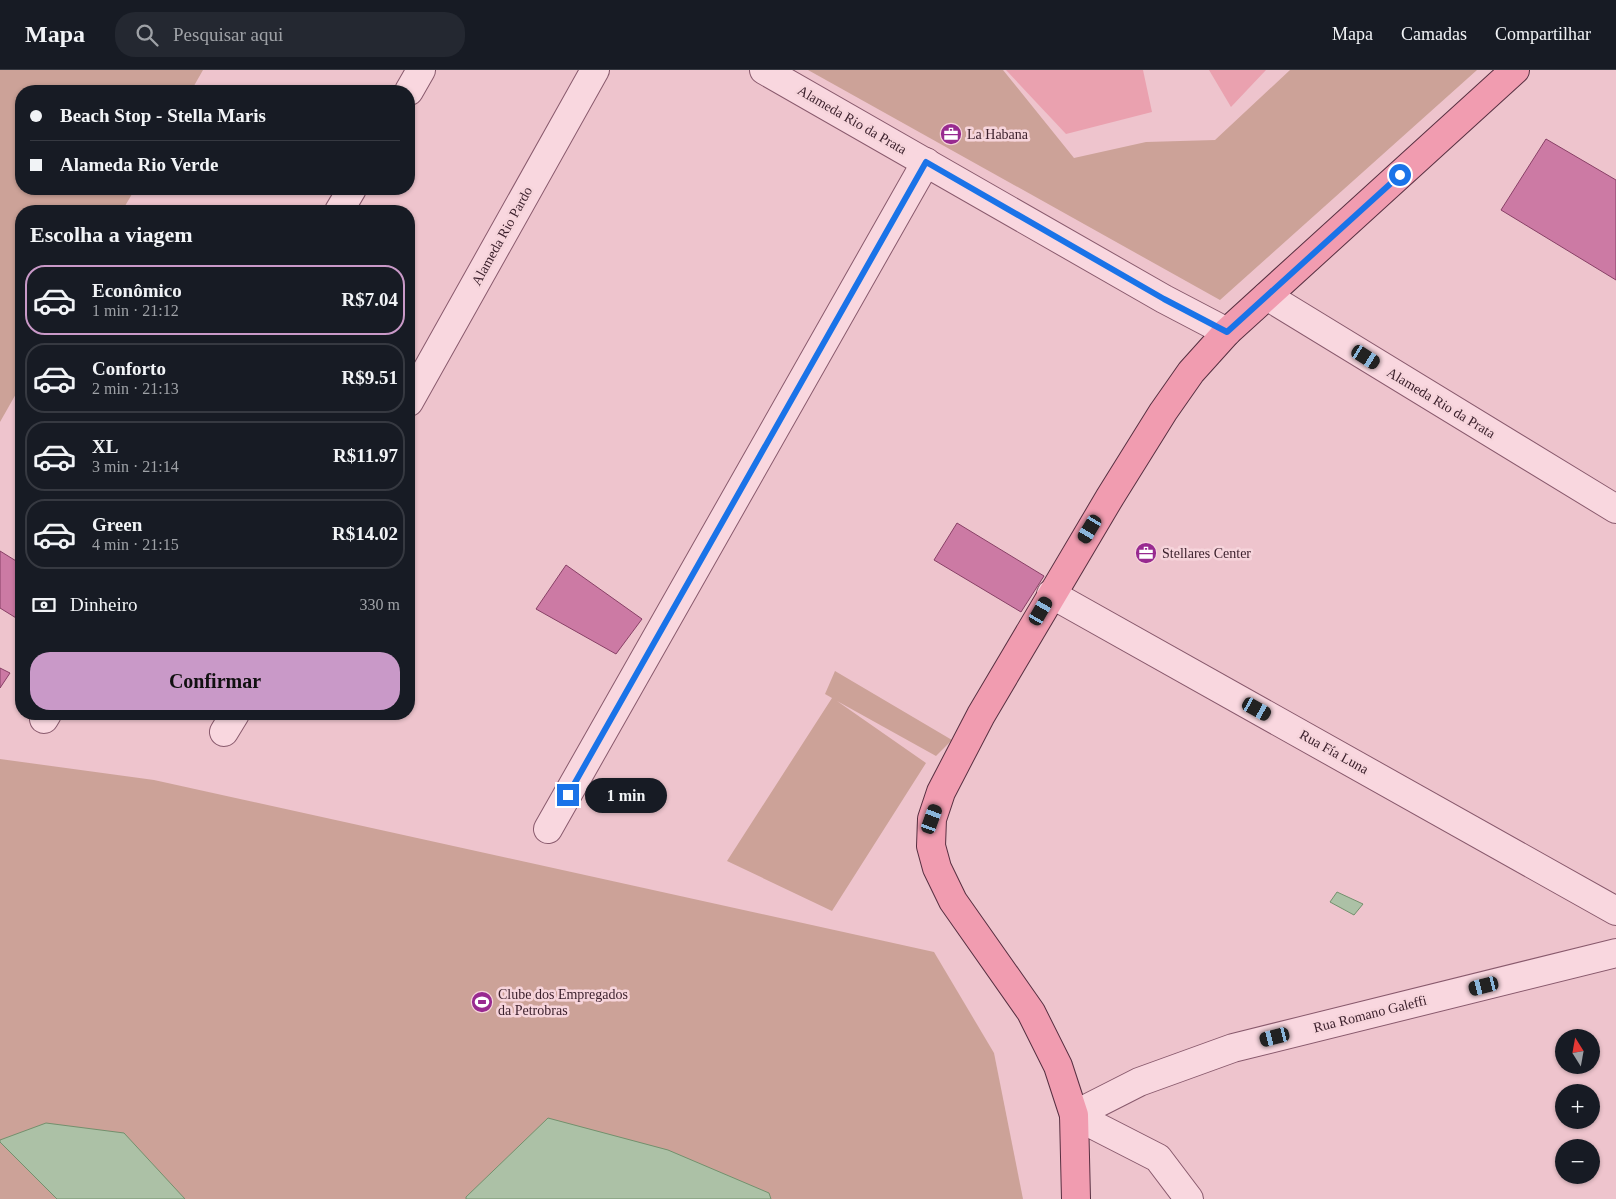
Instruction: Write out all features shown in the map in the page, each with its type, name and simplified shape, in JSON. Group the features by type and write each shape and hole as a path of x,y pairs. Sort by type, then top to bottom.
{"main road":[{"path":"1076,1199 1074,1115 1058,1066 1031,1012 953,901 937,868 931,846 932,819 941,792 981,715 1051,594 1163,412 1191,372 1227,332 1515,70"}],"street":[{"path":"412,85 421,70"},
{"name":"Alameda Rio Pardo","path":"415,391 595,70"},
{"name":"Alameda Rio da Prata","path":"764,70 1164,299 1227,332"},
{"path":"548,829 926,162"},
{"name":"Alameda Rio da Prata","path":"1266,296 1616,509"},
{"name":"Rua Fía Luna","path":"1051,594 1616,911"},
{"name":"Rua Romano Galeffi","path":"1074,1115 1139,1082 1233,1048 1616,953"},
{"path":"1074,1115 1158,1158 1189,1199"}],"shaded area":[{"path":"0,70 203,70 194,85 15,85 15,195 131,195 126,205 15,205 15,396 0,422"},
{"path":"808,70 1003,70 1074,158 1146,142 1215,140 1290,70 1477,70 1220,300"},
{"path":"835,671 952,740 936,756 837,701 926,763 832,911 727,861 832,698 825,694"},
{"name":"Clube dos Empregados da Petrobras","path":"0,759 154,780 934,952 994,1053 1023,1199 0,1199"},
{"path":"1337,892 1363,904 1354,915 1330,902"},
{"path":"548,1118 668,1150 769,1193 771,1199 466,1199"},
{"path":"46,1123 124,1133 185,1199 57,1199 0,1142 0,1140"}],"sand":[{"path":"1006,70 1143,70 1152,112 1066,134"},
{"path":"1209,70 1266,70 1231,107"}],"building":[{"path":"1546,139 1616,180 1616,280 1501,210"},
{"path":"957,523 1044,576 1021,612 934,560"},
{"path":"0,551 15,560 15,617 0,608"},
{"path":"566,565 642,619 616,654 536,609"},
{"path":"0,668 10,673 0,688"}],"place":[{"name":"La Habana","path":"951,134"},
{"name":"Stellares Center","path":"1146,553"},
{"name":"Clube dos Empregados da Petrobras","path":"482,1002"}],"route":[{"path":"568,795 926,162 1164,299 1227,332 1400,175"}]}
